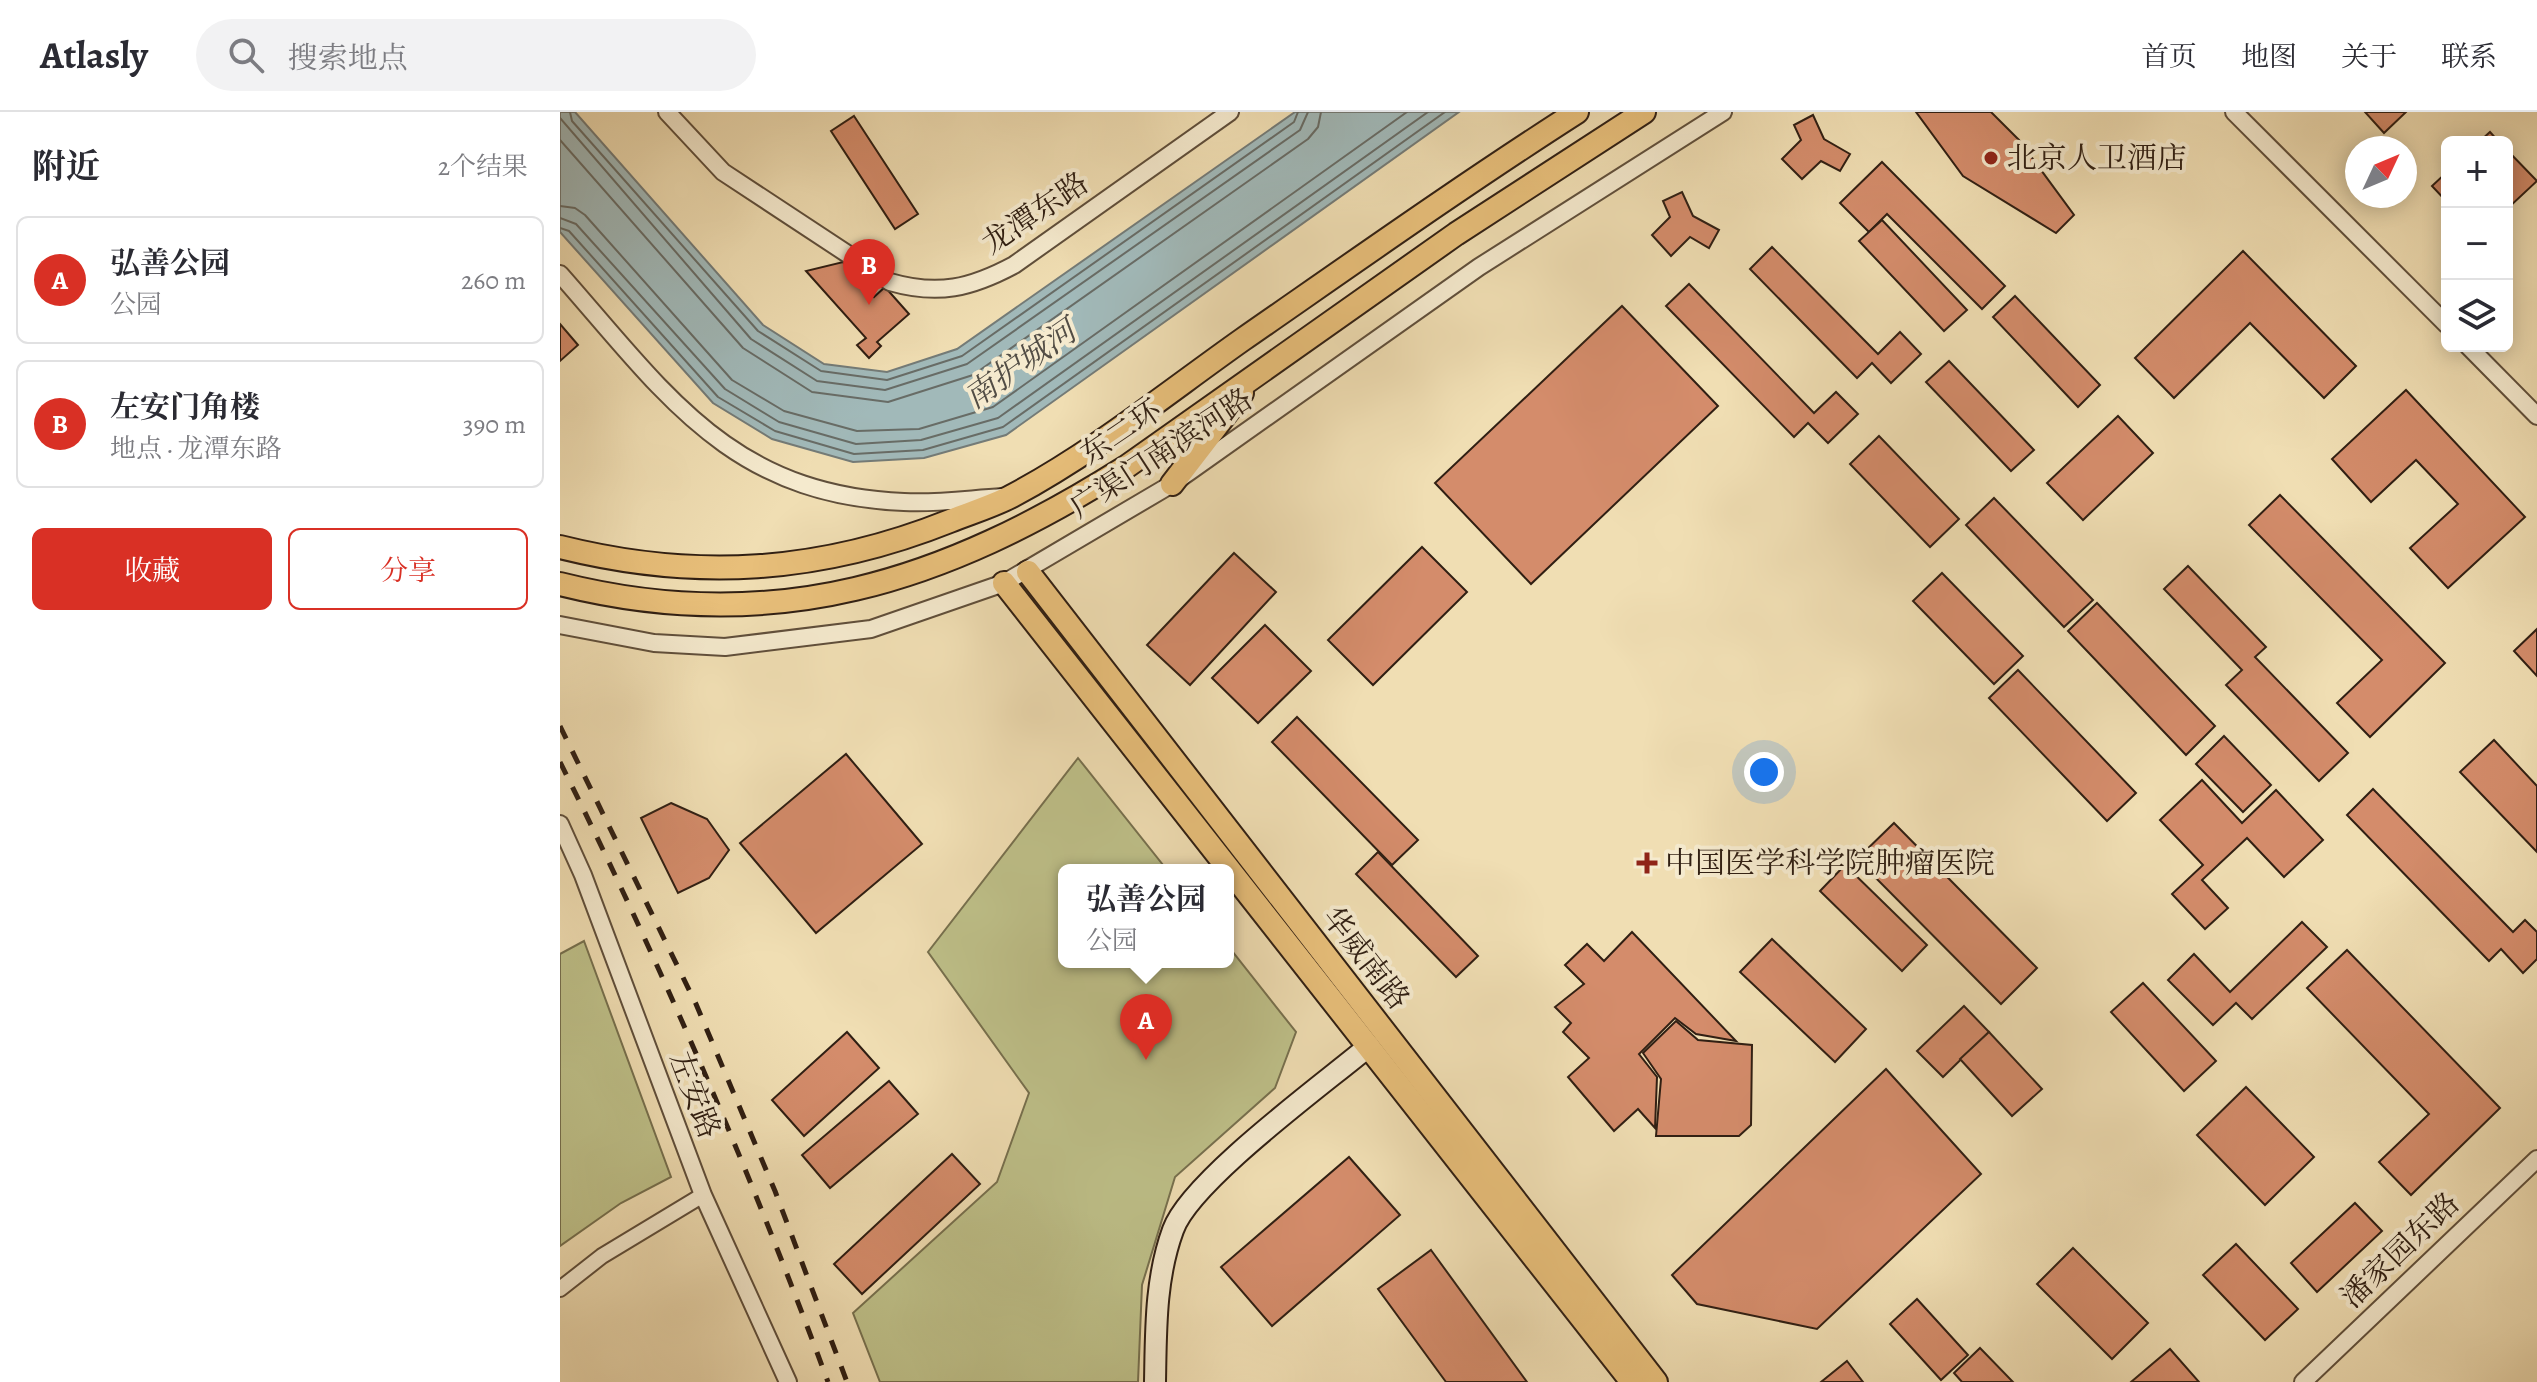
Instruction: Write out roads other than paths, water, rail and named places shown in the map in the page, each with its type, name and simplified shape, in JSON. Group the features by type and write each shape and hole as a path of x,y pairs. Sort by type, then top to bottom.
{"main road":[{"name":"东二环","path":"560,547 662,567 723,570 790,564 853,554 927,530 1011,496 1105,437 1436,204 1577,112"},
{"name":"东二环","path":"560,584 659,603 724,607 861,590 940,564 1069,503 1456,234 1644,113"},
{"path":"1172,484 1254,376"},
{"name":"华威南路","path":"1028,572 1656,1382"},
{"name":"华威南路","path":"1004,583 1226,864"},
{"name":"华威南路","path":"1234,875 1632,1382"},
{"path":"1155,1382 1157,1301 1173,1227 1207,1182 1369,1046"}],"street":[{"name":"龙潭东路","path":"667,112 723,172 890,282 916,289 946,291 981,283 1014,265 1230,112"},
{"name":"广渠门南滨河路","path":"560,625 654,643 740,645 871,629 1004,583 1028,572 1172,484 1479,267 1723,112"},
{"path":"2234,112 2441,319"},
{"path":"560,274 684,414 725,448 775,476 837,493 904,502 1011,496"},
{"path":"2474,352 2537,416"},
{"name":"左安路","path":"560,824 583,875 703,1195 788,1382"},
{"name":"潘家园东路","path":"2303,1382 2537,1159"},
{"path":"560,1289 602,1256 703,1195"}],"water":[{"name":"南护城河","path":"560,112 575,112 763,325 824,364 887,372 957,349 1295,112 1459,112 1006,435 924,458 853,462 772,439 713,403 560,232"}],"railway":[{"path":"560,726 696,1004 775,1191 847,1382"},
{"path":"560,762 634,914 703,1069 828,1382"}],"place":[{"name":"北京人卫酒店","path":"1991,158"},
{"name":"左安门角楼","path":"869,305"},
{"name":"中国医学科学院肿瘤医院","path":"1647,863"},
{"name":"弘善公园","path":"1146,1060"}]}
